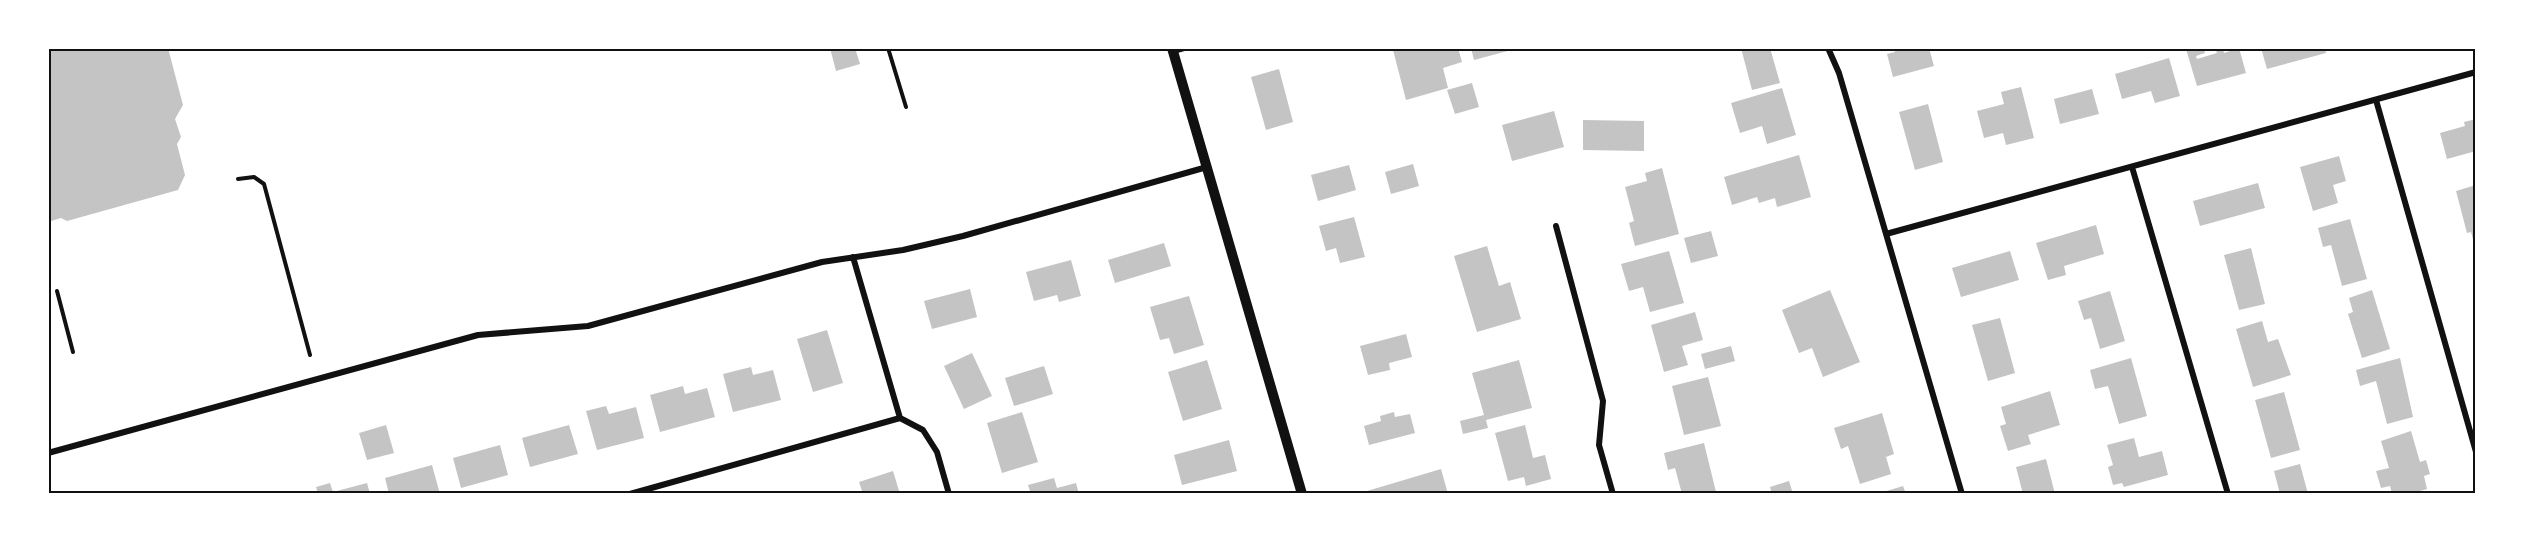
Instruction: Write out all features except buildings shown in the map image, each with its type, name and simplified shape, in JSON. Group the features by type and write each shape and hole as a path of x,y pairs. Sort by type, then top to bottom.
{"street":[{"path":"1828,48 1839,73 1962,494"},
{"path":"1176,49 1207,167 1302,494"},
{"path":"1886,234 2476,72"},
{"path":"2376,100 2476,452"},
{"path":"48,453 478,335 588,326 822,261 903,250 963,236 1207,167"},
{"path":"2132,167 2228,494"},
{"path":"1556,226 1603,401 1599,445 1613,494"},
{"path":"853,257 900,418"},
{"path":"630,494 900,418 923,430 937,452 949,494"}],"path":[{"path":"888,48 906,107"},
{"path":"238,179 254,177 264,184 310,355"},
{"path":"57,291 73,352"}]}
